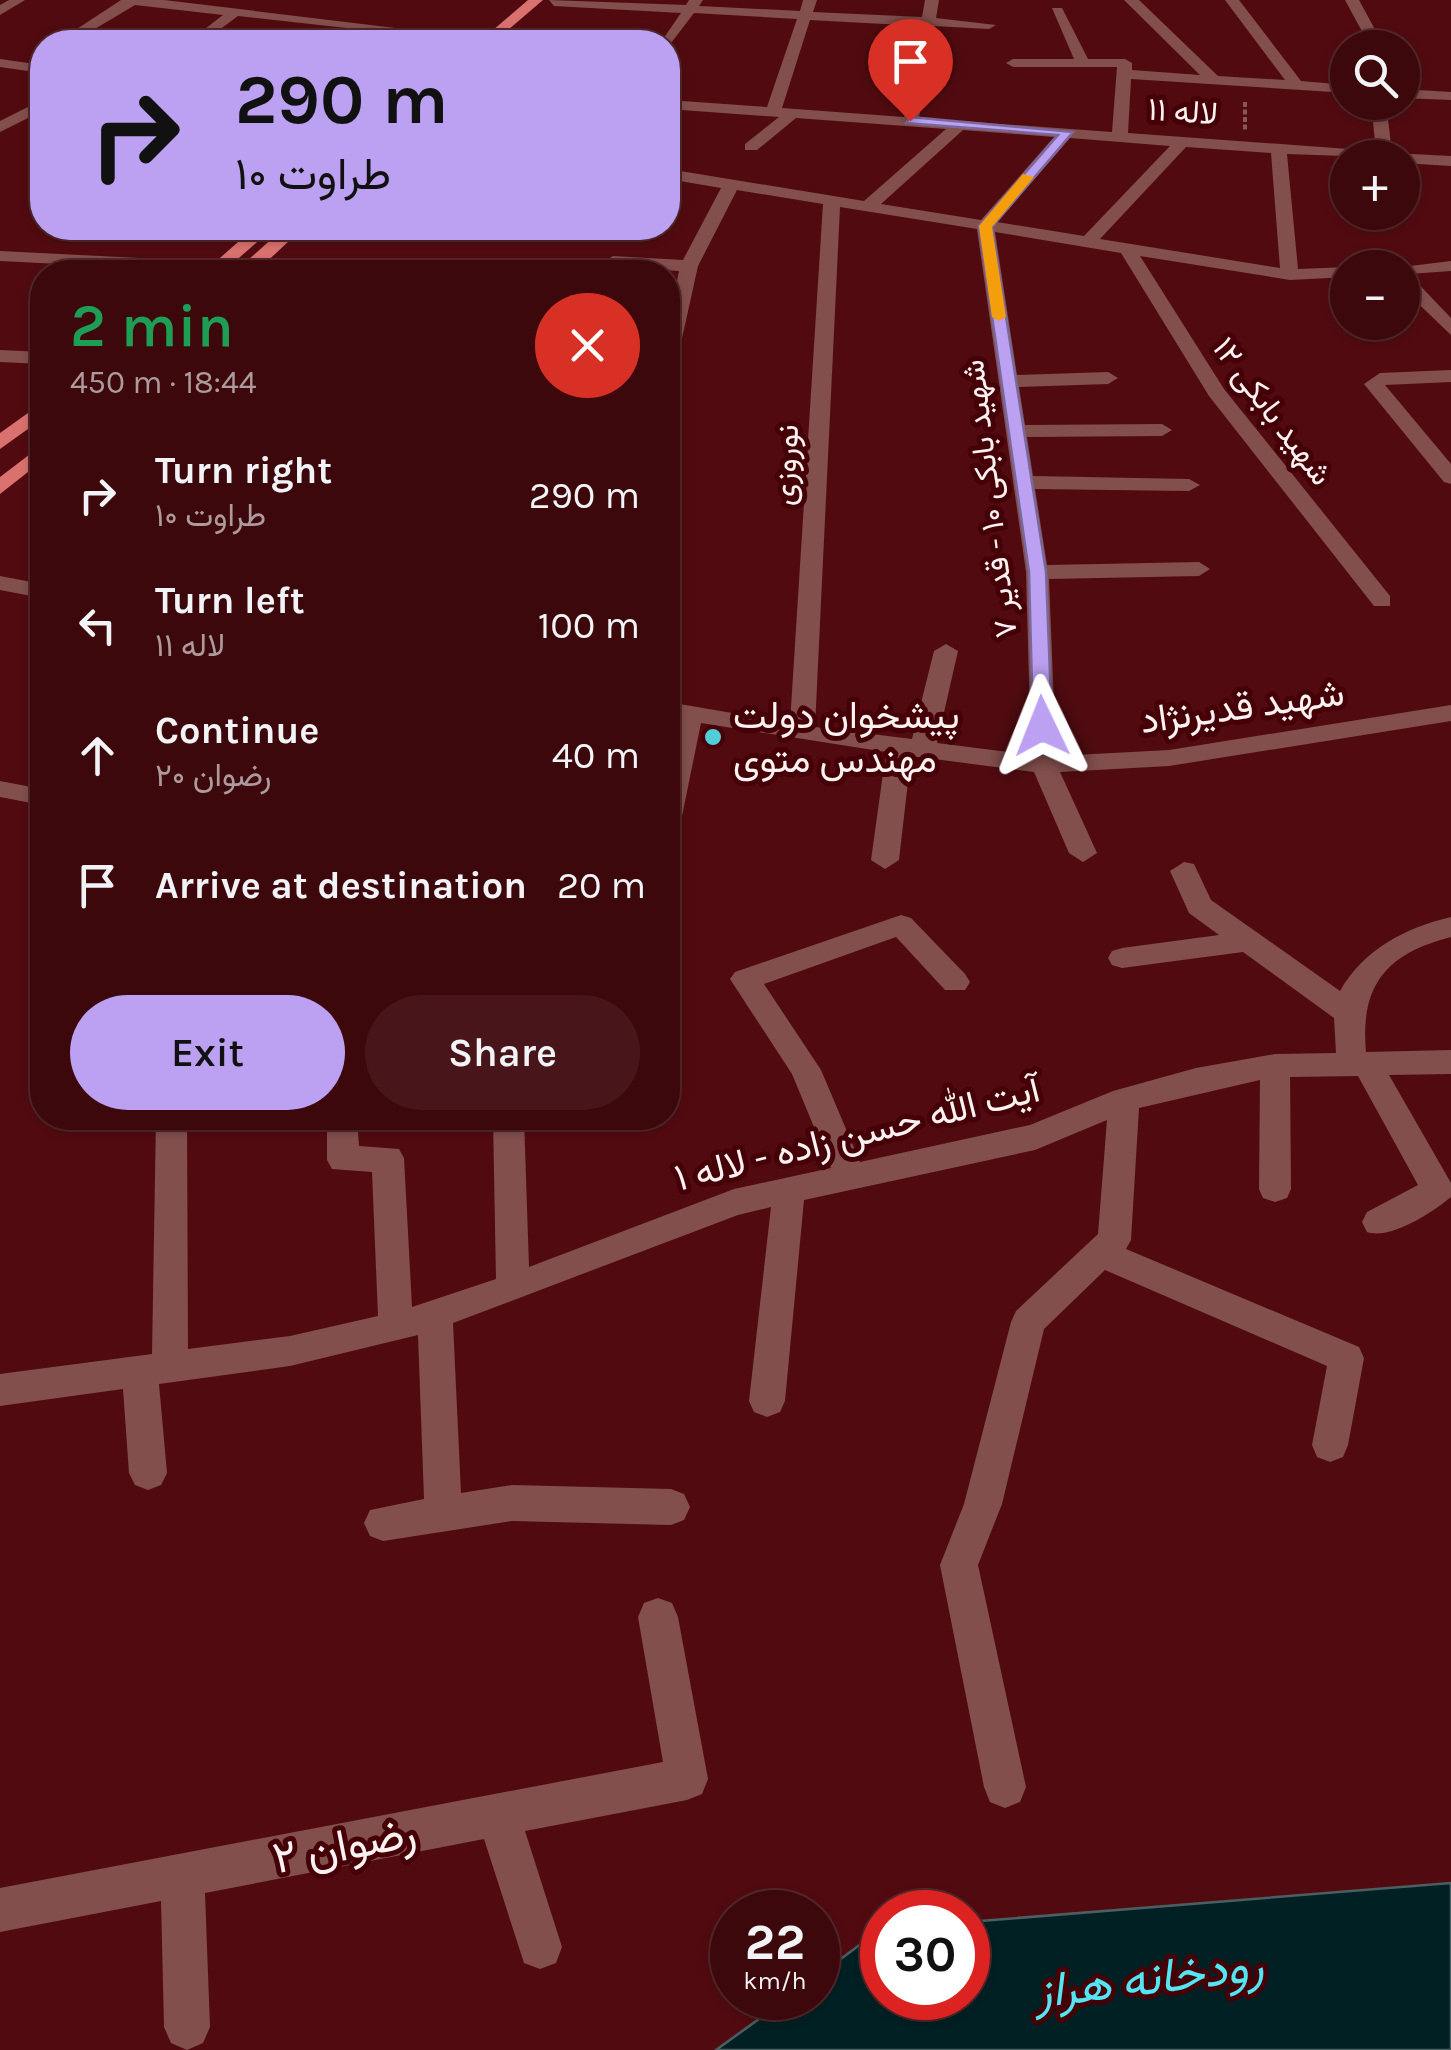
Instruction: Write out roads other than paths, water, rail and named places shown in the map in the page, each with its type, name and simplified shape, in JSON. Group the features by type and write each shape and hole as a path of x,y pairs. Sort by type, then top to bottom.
{"main road":[{"path":"500,30 536,0"},
{"path":"521,30 556,1"},
{"path":"227,260 250,240"},
{"path":"258,260 281,240"},
{"path":"0,443 30,419"},
{"path":"0,454 30,456"},
{"path":"0,488 30,462"}],"street":[{"path":"0,11 18,0"},
{"path":"83,30 132,0 395,30"},
{"path":"910,121 932,0"},
{"path":"1131,0 1214,80"},
{"path":"1232,0 1297,86"},
{"path":"1352,0 1368,30"},
{"path":"556,1 807,8 928,22 990,18 986,44"},
{"path":"314,21 336,3"},
{"path":"677,30 693,5"},
{"path":"772,111 807,8"},
{"path":"211,30 235,12"},
{"path":"1057,12 1083,63"},
{"path":"329,30 337,23"},
{"path":"1013,64 1125,63 1120,136"},
{"path":"3,65 30,68"},
{"path":"1123,74 1330,88"},
{"path":"1420,94 1451,96"},
{"name":"لاله ۱۱","path":"680,105 1330,152"},
{"path":"0,127 30,111"},
{"path":"751,147 792,112"},
{"path":"867,207 961,124"},
{"path":"985,226 1067,132"},
{"path":"1087,242 1183,141"},
{"path":"1278,148 1290,275"},
{"name":"لاله ۱۱","path":"1420,159 1451,161"},
{"path":"680,176 1290,275 1330,273"},
{"path":"680,309 689,266 731,184"},
{"name":"نوروزی","path":"802,734 832,201"},
{"name":"شهید بابکی ۱۰ - قدیر ۷","path":"985,226 1037,572 1044,765"},
{"name":"شهید بابکی ۱۲","path":"1126,249 1216,392 1382,600"},
{"path":"0,256 62,260"},
{"path":"680,265 689,266"},
{"path":"1420,267 1451,266"},
{"path":"1420,296 1451,329"},
{"path":"6,357 30,366"},
{"path":"1451,376 1380,379 1374,384 1451,478"},
{"path":"1008,381 1108,378"},
{"path":"1016,431 1162,430"},
{"path":"1024,482 1189,484"},
{"path":"1037,572 1198,569"},
{"path":"0,583 30,589"},
{"path":"885,860 912,746 946,650"},
{"name":"شهید قدیرنژاد","path":"680,712 802,734 1044,765 1170,758 1451,713"},
{"path":"1044,765 1083,853"},
{"path":"0,789 30,795"},
{"path":"1184,872 1199,906 1350,1014"},
{"path":"851,1178 806,1070 745,979 901,924 955,982"},
{"path":"1379,1222 1438,1190 1359,1064 1350,1014 1354,990 1391,954 1424,932 1451,927"},
{"path":"1122,958 1247,940"},
{"name":"آیت الله حسن زاده - لاله ۱","path":"0,1390 290,1352 396,1326 513,1288 718,1208 1035,1136 1124,1100 1275,1066 1451,1062"},
{"path":"1275,1066 1276,1189"},
{"path":"1005,1788 959,1565 983,1504 1028,1322 1114,1240 1124,1100"},
{"path":"148,1474 170,1130"},
{"path":"342,1130 343,1160 388,1158 396,1326"},
{"path":"508,1130 513,1288"},
{"path":"767,1401 789,1190"},
{"path":"1100,1254 1346,1358 1330,1445"},
{"path":"435,1314 443,1514"},
{"path":"382,1523 512,1503 671,1508"},
{"name":"رضوان ۲","path":"0,1910 687,1778 658,1617"},
{"path":"498,1815 540,1947"},
{"path":"182,1875 186,2027"}],"water":[{"name":"رودخانه هراز","path":"1451,1883 1451,2050 716,2050 758,2020 840,2020 840,1960 860,1945 860,2020 990,2020 990,1920"}],"place":[{"name":"پیشخوان دولت مهندس متوی","path":"713,737"}]}
